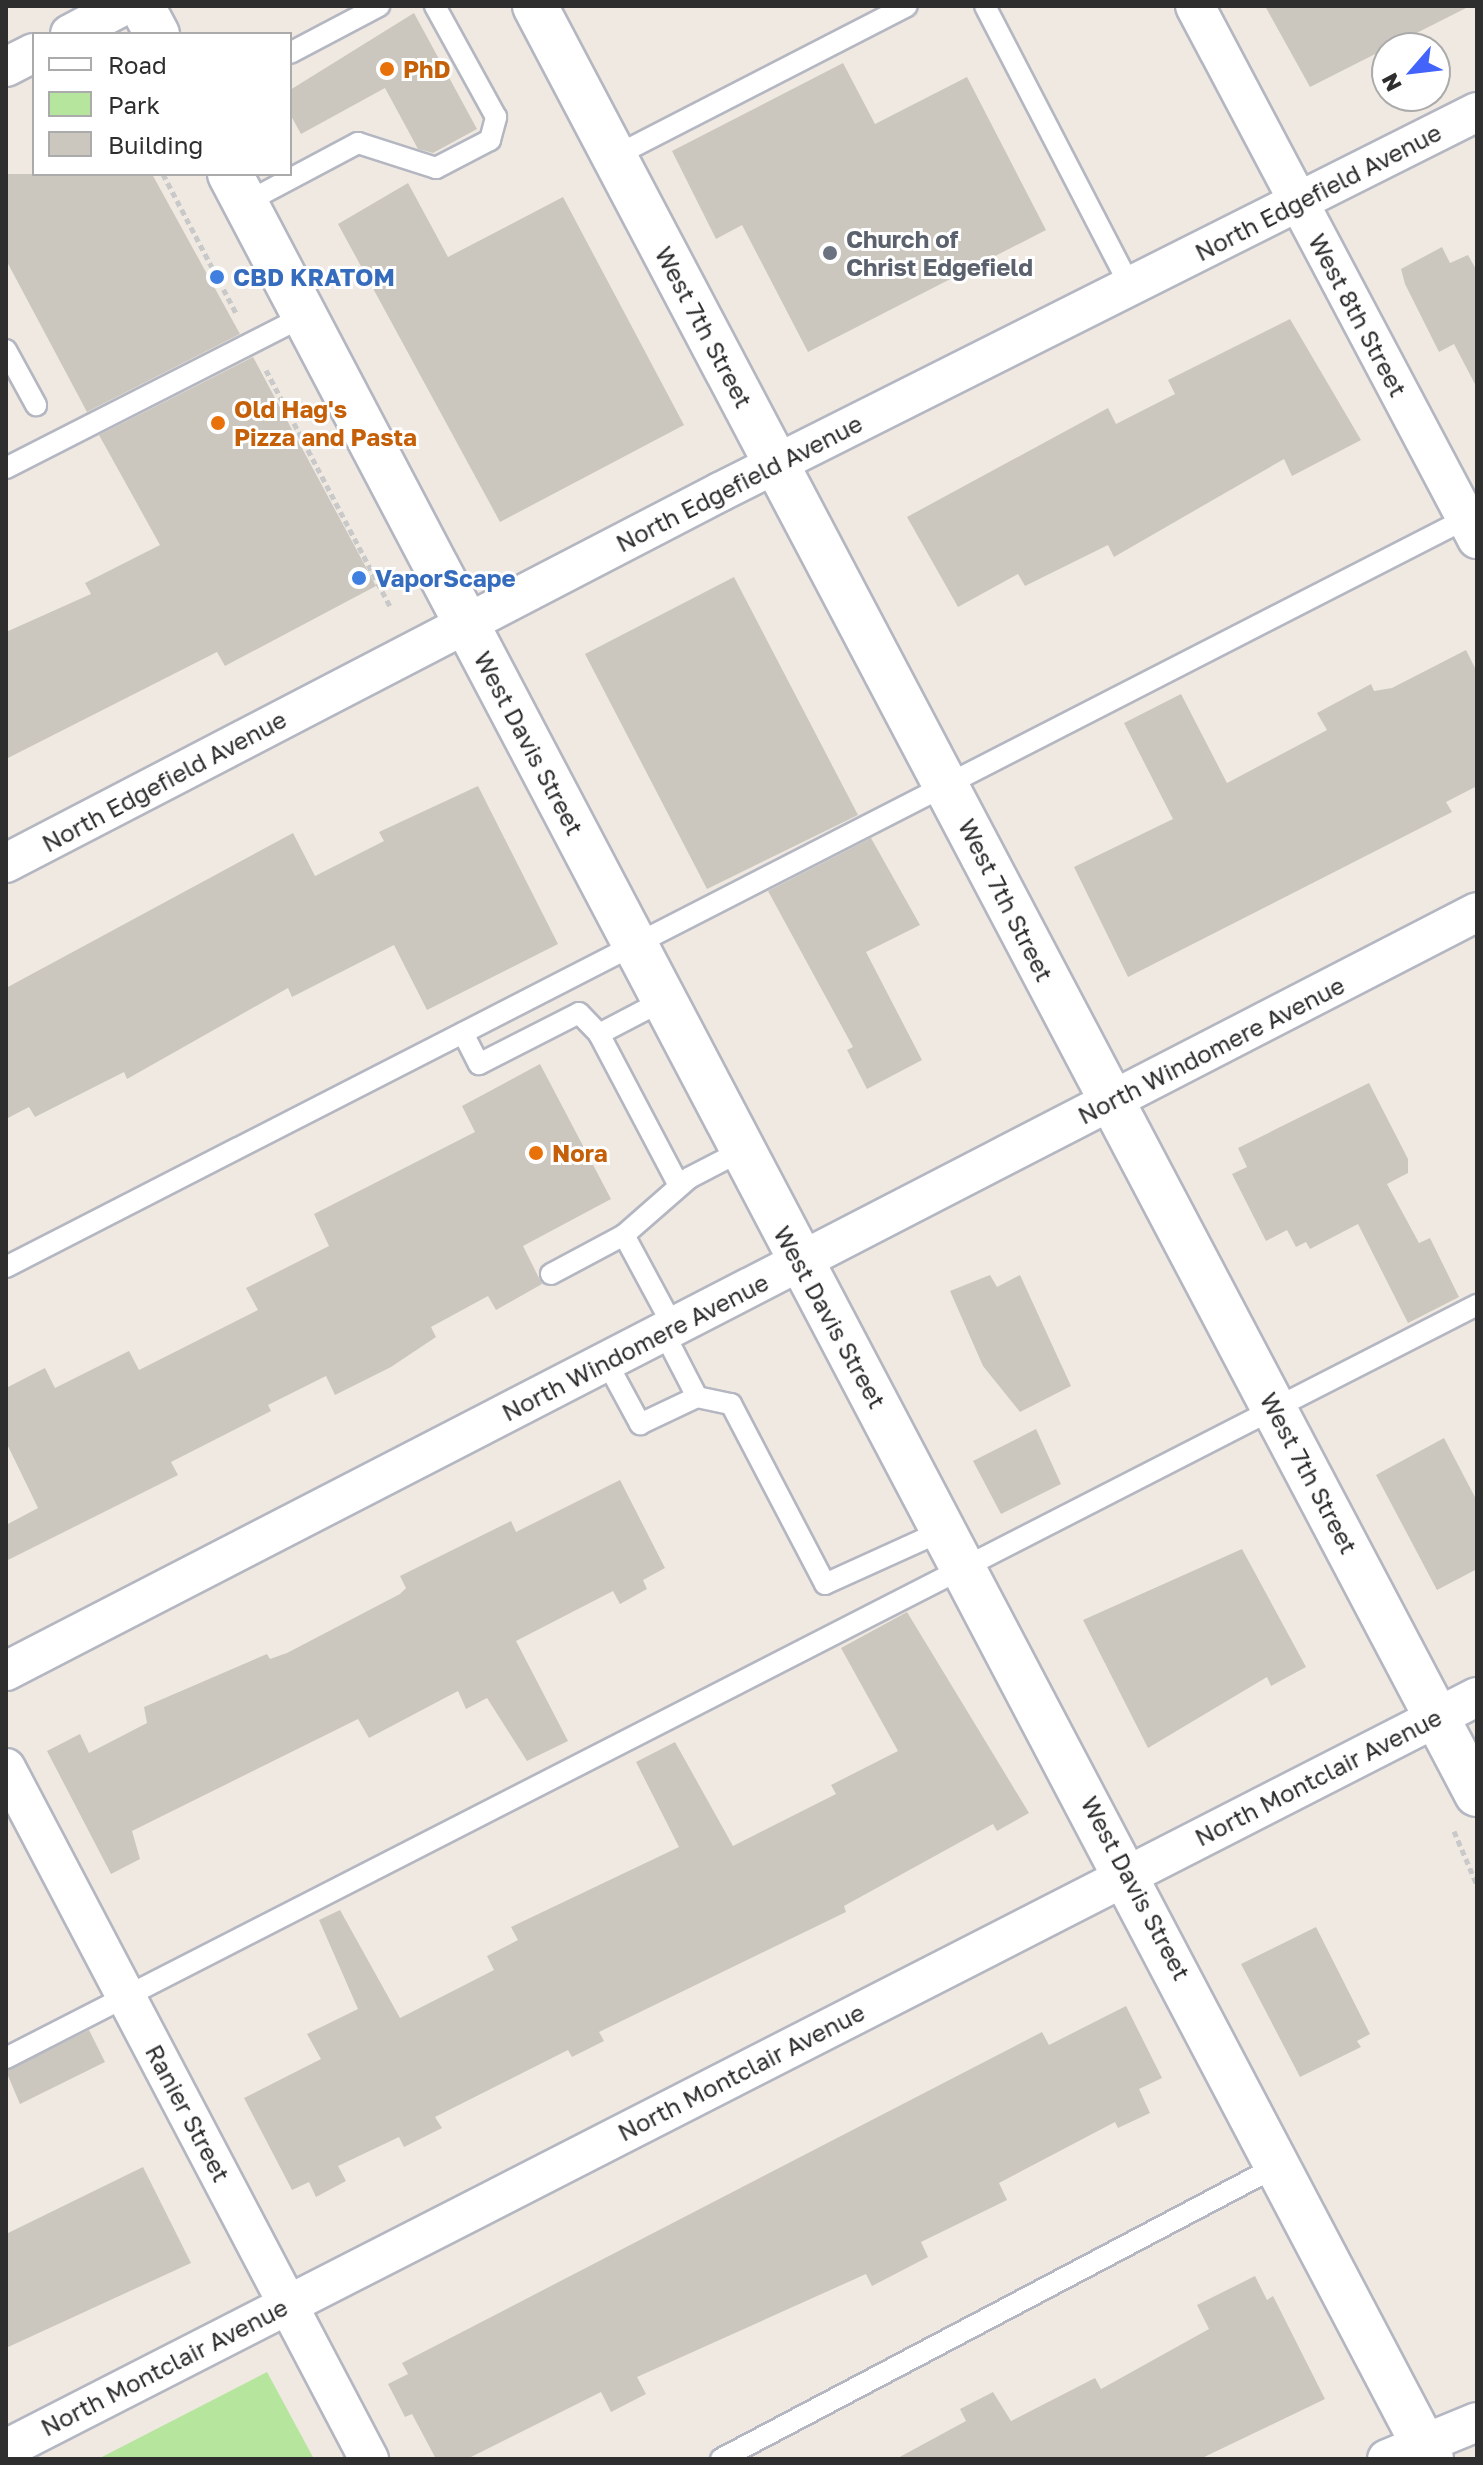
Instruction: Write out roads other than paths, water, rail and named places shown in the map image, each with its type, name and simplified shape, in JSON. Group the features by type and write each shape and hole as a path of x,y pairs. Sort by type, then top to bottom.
{"main road":[{"path":"142,6 156,32"},
{"name":"West 7th Street","path":"535,6 1477,1794"},
{"name":"West Davis Street","path":"238,189 800,1264 956,1547 1128,1873 1279,2165 1413,2453"}],"street":[{"path":"74,32 123,6"},
{"name":"West 8th Street","path":"1195,6 1473,524"},
{"path":"6,67 32,54"},
{"name":"North Edgefield Avenue","path":"6,863 776,463 1477,112"},
{"name":"North Windomere Avenue","path":"6,1671 1477,912"},
{"name":"North Montclair Avenue","path":"6,2449 1477,1697"},
{"name":"Ranier Street","path":"6,1768 369,2459"},
{"path":"1413,2453 1477,2422"}],"lane":[{"path":"292,52 379,6"},
{"path":"292,168 358,143 436,168 490,140 496,117 435,6"},
{"path":"615,156 907,6"},
{"path":"985,6 1130,286"},
{"path":"238,189 272,176"},
{"path":"6,468 304,316"},
{"path":"6,350 36,405"},
{"path":"6,1267 946,785 1473,524"},
{"path":"599,1034 662,1001"},
{"path":"463,1033 479,1064 579,1013 599,1034 679,1186"},
{"path":"551,1274 624,1235 679,1186 741,1151"},
{"path":"624,1235 697,1397"},
{"path":"6,2058 127,1998 956,1547 1274,1407 1477,1305"},
{"path":"606,1361 640,1424 697,1397 731,1404 825,1584 956,1547"},
{"path":"721,2459 1279,2165"}],"place":[{"name":"PhD","path":"387,69"},
{"name":"Church of Christ Edgefield","path":"830,253"},
{"name":"CBD KRATOM","path":"217,277"},
{"name":"Old Hag's Pizza and Pasta","path":"218,423"},
{"name":"VaporScape","path":"359,578"},
{"name":"Nora","path":"536,1153"}]}
